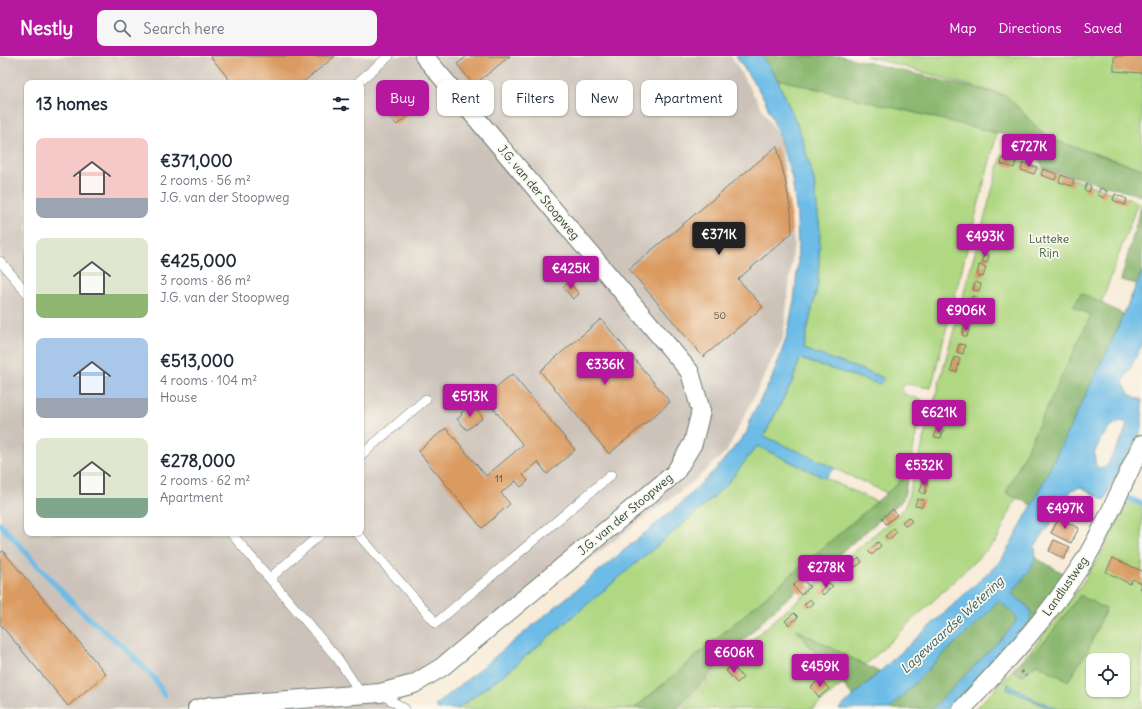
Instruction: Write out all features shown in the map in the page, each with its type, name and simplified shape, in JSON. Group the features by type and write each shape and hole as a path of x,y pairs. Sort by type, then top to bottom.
{"street":[{"name":"J.G. van der Stoopweg","path":"197,709 211,706 380,693 414,684 442,667 675,473 693,443 700,411 690,372 424,56"},
{"name":"Landlustweg","path":"962,709 1018,648 1068,585 1092,546 1142,444"}],"lane":[{"path":"361,80 389,56"},
{"path":"0,261 24,289"},
{"path":"364,452 426,400"},
{"path":"360,536 436,623 611,475"},
{"path":"234,536 338,659 362,695"},
{"path":"270,578 319,536"},
{"path":"380,693 405,709"}],"shaded area":[{"path":"0,56 731,56 781,141 794,243 783,338 727,451 693,482 387,709 0,709"}],"green space":[{"path":"762,56 841,56 1007,96 1047,138 1142,169 1142,196 1044,168 1026,140 777,79"},
{"path":"866,56 1142,56 1142,169 1047,138 1007,96"},
{"path":"777,79 997,133 931,388 907,384 901,387 904,394 922,400 909,474 887,493 764,436 793,380 800,359 879,384 883,380 882,377 803,349 818,283 820,231 814,181 800,131"},
{"name":"Lutteke Rijn","path":"1002,154 1138,202 1091,331 997,540 872,659 813,709 681,709 724,664 905,508"},
{"path":"1142,203 1142,272 1137,284 1121,280"},
{"path":"1081,293 1123,314 1111,343 1032,505 1006,493 1091,315 1073,306"},
{"path":"757,446 877,502 634,709 457,709 507,672 704,506 728,483"},
{"path":"909,474 903,500 768,615 678,709 634,709"},
{"path":"1130,499 1142,504 1142,709 1058,709 1034,699 1008,684 1007,689 1051,709 975,709 1019,663 1061,614 1109,539"},
{"path":"1036,558 1068,576 1029,628 985,678 955,709 946,709 976,681 1006,649 1015,642 1028,624 1030,612 1028,607 1011,593 1024,578"},
{"path":"1080,595 1106,609 1087,652 1068,681 1037,664 1022,676 1013,670 1046,640"},
{"path":"1000,601 1016,617 1016,621 1007,633 935,707 932,709 889,709 938,659 982,619 997,602"},
{"path":"795,629 879,672 853,696"}],"water":[{"path":"736,56 762,56 777,79 800,131 814,181 820,231 818,283 803,349 882,377 883,380 879,384 800,359 793,380 764,436 835,468 825,478 757,446 728,483 704,506 507,672 457,709 438,709 435,706 679,505 716,469 747,432 751,417 772,378 786,339 794,301 798,262 797,216 792,178 780,139 765,100"},
{"name":"Lagewaardse Wetering","path":"1142,272 1142,345 1123,382 1129,394 1142,400 1142,429 1104,500 1081,487 1072,490 1059,507 1049,526 1035,546 1036,558 1031,568 1011,593 1028,607 1031,613 1030,621 976,681 946,709 932,709 1007,633 1016,621 1016,617 1000,601 997,602 982,619 938,659 890,709 839,709 1001,561 1032,505 1111,343","holes":["1120,421 1127,423 1121,439 1106,467 1100,469 1096,466 1094,453 1101,439 1111,426"]},
{"path":"1008,684 1034,699 1058,709 1051,709 1007,689"}],"building":[{"path":"210,56 335,56 306,80 230,80"},
{"path":"467,56 510,56 480,80 470,80 457,64"},
{"path":"1114,56 1142,56 1142,73 1114,71"},
{"path":"389,116 408,116 397,125"},
{"path":"777,146 791,212 792,233 738,279 763,307 703,357 629,269"},
{"path":"1003,157 1016,161 1014,168 1001,164"},
{"path":"1023,163 1037,167 1034,174 1021,170"},
{"path":"1043,169 1057,174 1055,180 1041,175"},
{"path":"1061,175 1074,180 1072,186 1059,182"},
{"path":"1087,184 1091,186 1089,192 1084,190"},
{"path":"1100,188 1107,191 1104,198 1098,195"},
{"path":"1115,194 1127,199 1125,205 1113,200"},
{"path":"983,254 989,255 987,263 982,262"},
{"path":"979,265 986,267 983,277 977,276"},
{"path":"569,282 579,294 573,299 563,287"},
{"path":"975,282 981,284 979,291 973,290"},
{"path":"972,296 977,297 975,305 970,304"},
{"path":"965,312 972,313 970,322 964,320"},
{"path":"601,319 670,402 609,454 540,371"},
{"path":"964,327 969,328 967,337 962,335"},
{"path":"959,344 965,345 963,354 957,352"},
{"path":"954,357 960,359 957,372 951,371"},
{"path":"512,374 575,450 547,474 538,462 523,475 528,481 521,487 516,481 501,493 510,504 482,528 418,451 446,428 486,476 523,445 484,397"},
{"path":"473,406 483,418 467,430 457,419 467,408 468,410"},
{"path":"940,410 946,412 944,419 938,417"},
{"path":"937,429 943,430 941,438 934,437"},
{"path":"929,458 935,462 931,472 925,470"},
{"path":"923,480 928,481 925,494 920,492"},
{"path":"917,499 924,500 922,507 915,506"},
{"path":"893,509 897,515 886,524 882,518"},
{"path":"908,517 912,521 906,526 902,522"},
{"path":"1059,518 1079,528 1071,543 1051,533"},
{"path":"894,528 897,532 889,540 885,536"},
{"path":"1054,540 1070,547 1064,559 1049,551"},
{"path":"878,542 881,546 872,555 868,551"},
{"path":"3,551 106,674 68,706 0,624 0,553"},
{"path":"859,558 862,562 856,567 853,563"},
{"path":"1113,558 1142,571 1142,584 1132,579 1130,584 1106,572"},
{"path":"842,570 847,575 840,581 835,576"},
{"path":"801,578 810,587 801,595 793,586"},
{"path":"829,583 833,586 823,595 820,591"},
{"path":"810,599 813,603 807,608 804,605"},
{"path":"794,613 798,617 789,625 785,621"},
{"path":"732,665 743,678 737,683 726,671"},
{"path":"820,679 829,689 819,697 811,687"}],"waterway":[{"path":"1130,499 1142,504"},
{"path":"0,524 77,608 127,650 154,678 164,695"}]}
